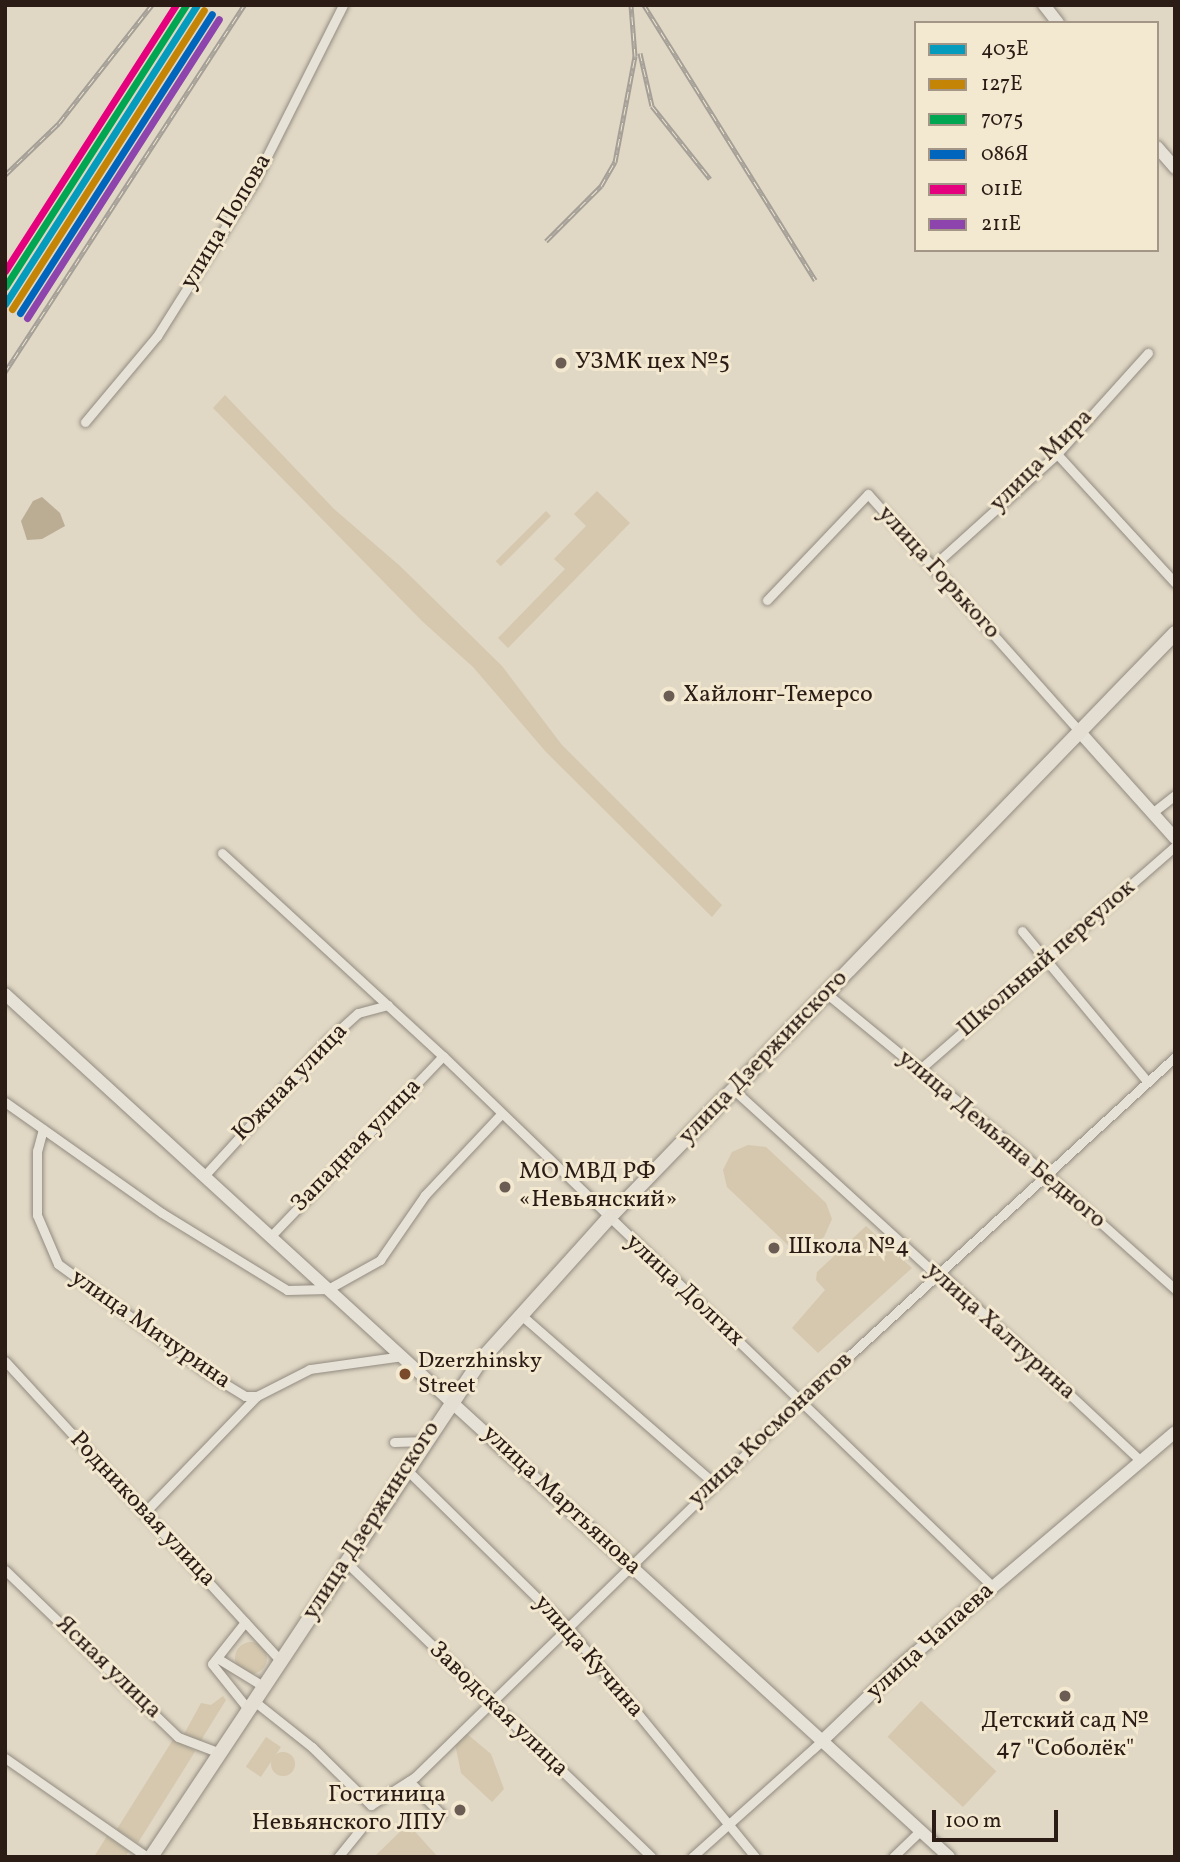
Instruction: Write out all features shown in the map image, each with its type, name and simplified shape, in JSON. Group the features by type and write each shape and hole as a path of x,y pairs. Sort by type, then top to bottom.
{"main road":[{"path":"1044,5 1056,21"},
{"path":"1159,149 1175,168"},
{"name":"улица Дзержинского","path":"149,1857 346,1563 451,1400 520,1314 1078,730 1175,633"},
{"path":"1078,730 1175,838"},
{"name":"улица Мартьянова","path":"5,994 949,1857"},
{"name":"улица Чапаева","path":"823,1740 899,1667 1175,1432"}],"street":[{"name":"улица Попова","path":"85,422 157,336 248,192 343,5"},
{"name":"улица Мира","path":"933,566 1057,454 1148,353"},
{"path":"1057,454 1175,583"},
{"name":"улица Горького","path":"767,600 868,494 1078,730"},
{"path":"1152,813 1175,795"},
{"name":"Школьный переулок","path":"918,1071 1046,962 1175,846"},
{"name":"улица Долгих","path":"222,853 443,1056 608,1219 993,1587"},
{"path":"1022,931 1147,1081"},
{"name":"улица Демьяна Бедного","path":"826,993 1046,1174 1175,1289"},
{"name":"Южная улица","path":"204,1176 329,1039 358,1013 388,1005"},
{"name":"Западная улица","path":"270,1237 443,1056"},
{"name":"улица Космонавтов","path":"251,1705 313,1747 371,1805 409,1781 800,1401 1175,1057"},
{"name":"улица Халтурина","path":"734,1090 929,1268 940,1273 1141,1461"},
{"path":"5,1102 162,1213 287,1290 328,1289 380,1260 425,1195 502,1114"},
{"name":"улица Мичурина","path":"43,1129 37,1151 37,1215 58,1264 209,1374 245,1396 257,1396"},
{"path":"520,1314 714,1483"},
{"path":"144,1513 257,1396 310,1369 402,1356"},
{"name":"Родниковая улица","path":"5,1361 280,1660"},
{"path":"394,1443 426,1441"},
{"name":"улица Кучина","path":"407,1470 567,1627 755,1857"},
{"name":"Заводская улица","path":"346,1563 651,1857"},
{"name":"Ясная улица","path":"5,1570 178,1737 220,1753"},
{"path":"245,1622 212,1664 251,1705"},
{"path":"217,1658 263,1686"},
{"name":"улица Чапаева","path":"692,1857 823,1740"},
{"path":"5,1758 149,1857"},
{"path":"409,1781 441,1814"},
{"path":"338,1857 364,1825"},
{"path":"893,1857 920,1831"}],"shaded area":[{"path":"225,395 334,509 400,566 502,666 562,745 722,905 712,917 546,752 473,667 422,621 213,408"},
{"path":"597,491 630,523 508,648 498,638 565,569 554,559 586,526 574,514"},
{"path":"42,497 60,513 65,526 42,539 27,540 21,521 33,501"},
{"path":"546,511 551,516 501,566 496,561"},
{"path":"748,1145 766,1147 826,1203 832,1219 824,1237 810,1247 791,1248 727,1187 723,1170 732,1152"},
{"path":"866,1226 912,1268 818,1353 792,1328 825,1290 816,1280 817,1272"},
{"path":"251,1642 262,1647 267,1658 262,1669 251,1674 240,1669 235,1658 240,1647"},
{"path":"223,1696 226,1700 200,1742 184,1734 201,1703 211,1705"},
{"path":"921,1701 996,1771 963,1807 888,1737"},
{"path":"466,1733 491,1754 504,1789 492,1802 461,1773 455,1744"},
{"path":"266,1737 281,1747 261,1777 246,1767"},
{"path":"174,1738 195,1751 138,1843 117,1830"},
{"path":"283,1752 294,1759 295,1764 288,1775 283,1776 272,1769 271,1764 278,1753"},
{"path":"408,1824 438,1857 374,1857"},
{"path":"107,1836 129,1851 125,1857 94,1857"}],"railway":[{"path":"5,175 59,123 152,5"},
{"path":"5,372 244,5"},
{"path":"546,241 601,186 615,162 635,56 631,5"},
{"path":"644,5 815,280"},
{"path":"640,53 652,106 710,179"}],"transit line":[{"name":"011Е","path":"5,271 176,5"},
{"name":"7075","path":"5,287 186,5"},
{"name":"403Е","path":"5,304 197,5"},
{"name":"127Е","path":"12,309 204,10"},
{"name":"086Я","path":"20,313 212,14"},
{"name":"211Е","path":"27,318 219,19"}],"place":[{"name":"УЗМК цех №5","path":"561,363"},
{"name":"Хайлонг-Темерсо","path":"669,696"},
{"name":"МО МВД РФ «Невьянский»","path":"505,1187"},
{"name":"Школа №4","path":"774,1248"},
{"name":"Dzerzhinsky Street","path":"405,1374"},
{"name":"Детский сад № 47 \"Соболёк\"","path":"1065,1696"},
{"name":"Гостиница Невьянского ЛПУ","path":"460,1810"}]}
